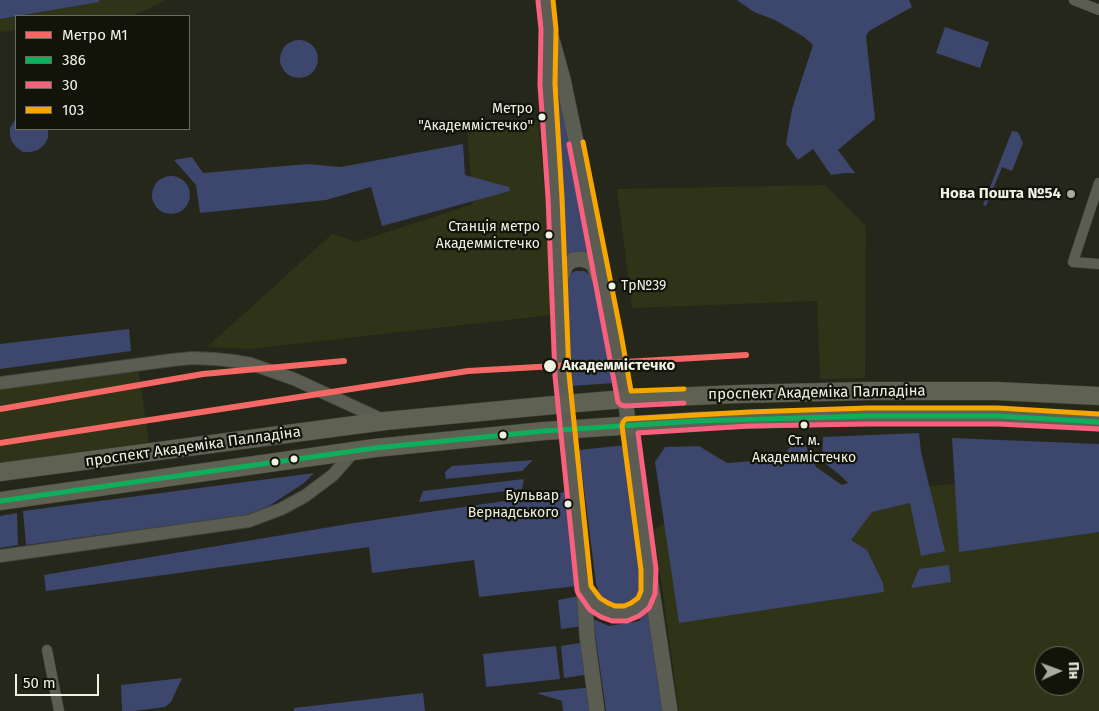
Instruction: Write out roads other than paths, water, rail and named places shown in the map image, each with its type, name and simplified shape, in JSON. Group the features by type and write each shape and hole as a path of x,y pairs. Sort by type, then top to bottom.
{"highway":[{"name":"проспект Академіка Палладіна","path":"0,472 385,421 625,399 868,390 996,391 1099,396"},
{"name":"проспект Академіка Палладіна","path":"0,501 354,451 544,431 706,421 868,416 998,416 1099,422"}],"main road":[{"path":"545,0 549,29 563,79 614,336 625,399 670,711"},
{"path":"549,29 547,84 555,198 560,334 567,430 584,589 587,636 597,711"},
{"path":"558,285 566,265 573,260 588,261 594,265 604,292"},
{"path":"584,589 595,604 604,610 614,614 625,614 635,610 644,603 648,592 649,570"}],"street":[{"path":"1074,0 1099,10"},
{"path":"1099,183 1073,262 1099,264"},
{"path":"0,383 192,358 234,360 294,379 385,421"},
{"path":"0,556 249,521 281,509 305,496 333,475 354,451"},
{"path":"47,650 59,711"}],"metro line":[{"name":"M1","path":"0,443 468,371 746,355"},
{"name":"M1","path":"0,409 203,374 344,361"}],"place":[{"name":"Метро \"Академмістечко\"","path":"542,117"},
{"name":"Нова Пошта №54","path":"1071,194"},
{"name":"Станція метро Академмістечко","path":"549,235"},
{"name":"Тр№39","path":"612,286"},
{"name":"Академмістечко","path":"550,366"},
{"name":"Ст. м. Академмістечко","path":"804,425"},
{"name":"Бульвар Вернадського","path":"568,504"}]}
